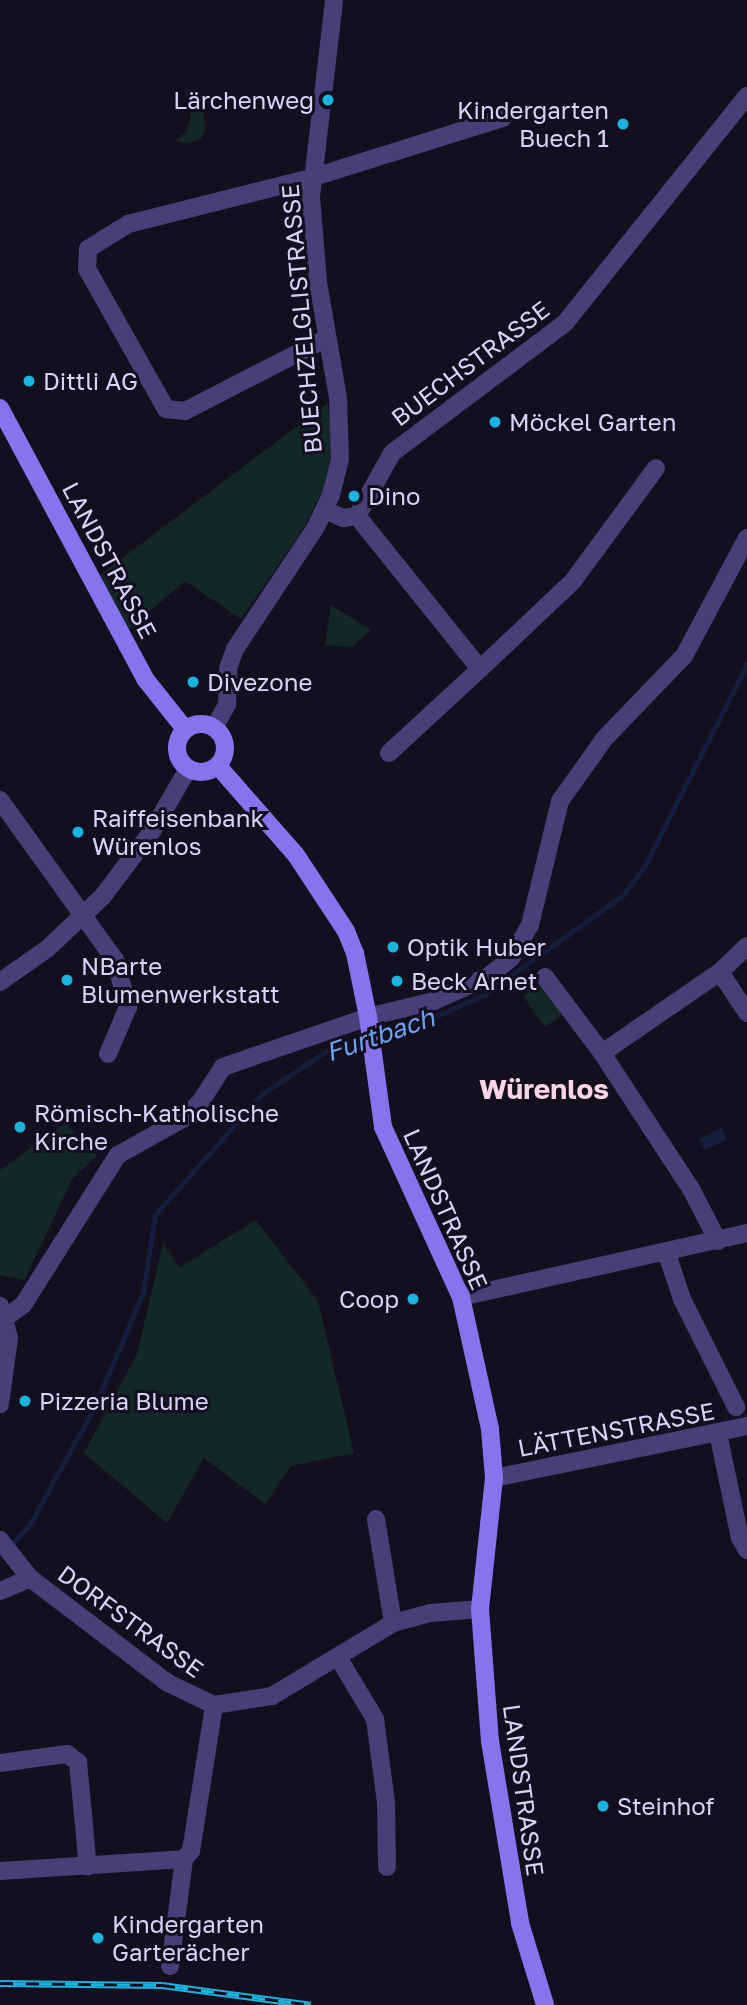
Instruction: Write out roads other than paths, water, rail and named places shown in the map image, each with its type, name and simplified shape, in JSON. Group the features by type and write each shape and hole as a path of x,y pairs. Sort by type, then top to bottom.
{"main road":[{"name":"LANDSTRASSE","path":"0,408 146,680 185,729"},
{"path":"194,725 214,728 225,750 218,766 203,772 188,769 177,750 185,729 194,725"},
{"name":"LANDSTRASSE","path":"218,766 241,787 296,855 346,931 355,953 383,1127 461,1297 490,1429 494,1478 480,1609 490,1741 508,1863 545,2005"}],"street":[{"name":"BUECHZELGLISTRASSE","path":"214,728 227,705 229,668 235,649 325,510 335,482 341,430 318,282 311,178 334,0"},
{"name":"BUECHSTRASSE","path":"357,516 392,453 565,323 747,96"},
{"path":"327,338 185,411 166,409 87,269 88,249 128,224 311,178 503,118"},
{"path":"389,753 573,582 656,468"},
{"path":"325,510 343,518 357,516 480,668"},
{"path":"0,1404 8,1347 2,1312 23,1305 118,1155 184,1118 233,1061 349,1023 368,1022 458,991 511,958 530,925 560,801 605,738 684,656 747,538"},
{"path":"0,982 86,915 136,854 188,769"},
{"path":"0,800 86,915 115,960 128,1007 108,1054"},
{"path":"602,1053 720,972 747,946"},
{"path":"720,972 747,1013"},
{"path":"545,977 602,1053 691,1189 718,1241"},
{"path":"461,1297 747,1233"},
{"path":"666,1251 682,1299 736,1407"},
{"name":"LÄTTENSTRASSE","path":"494,1478 747,1426"},
{"path":"718,1433 740,1538 747,1550"},
{"path":"376,1519 393,1623"},
{"name":"DORFSTRASSE","path":"0,1541 10,1557 30,1578 168,1683 214,1705 272,1696 339,1659 370,1634 393,1623 431,1613 480,1609"},
{"path":"0,1591 30,1578"},
{"path":"339,1659 375,1719 386,1802 387,1867"},
{"path":"170,1966 184,1859 191,1852 214,1705"},
{"path":"0,1763 67,1754 78,1762 88,1867"},
{"path":"0,1871 184,1859"}],"water":[{"path":"721,1128 727,1139 705,1150 699,1139"}],"waterway":[{"name":"Furtbach","path":"376,1034 441,1014 484,995 623,895 645,866 747,664"},
{"name":"Furtbach","path":"11,1545 30,1524 94,1408 143,1293 155,1215 262,1094 331,1048 365,1038"}],"railway":[{"path":"0,1983 162,1985 311,2005"}],"place":[{"name":"Lärchenweg","path":"328,100"},
{"name":"Kindergarten Buech 1","path":"623,124"},
{"name":"Dittli AG","path":"29,381"},
{"name":"Möckel Garten","path":"495,422"},
{"name":"Dino","path":"354,496"},
{"name":"Divezone","path":"193,682"},
{"name":"Raiffeisenbank Würenlos","path":"78,832"},
{"name":"Optik Huber","path":"393,947"},
{"name":"NBarte Blumenwerkstatt","path":"67,980"},
{"name":"Beck Arnet","path":"397,981"},
{"name":"Römisch-Katholische Kirche","path":"20,1127"},
{"name":"Coop","path":"413,1299"},
{"name":"Pizzeria Blume","path":"25,1401"},
{"name":"Steinhof","path":"603,1806"},
{"name":"Kindergarten Garterächer","path":"98,1938"}],"district":[{"name":"Würenlos","path":"544,1089"}]}
